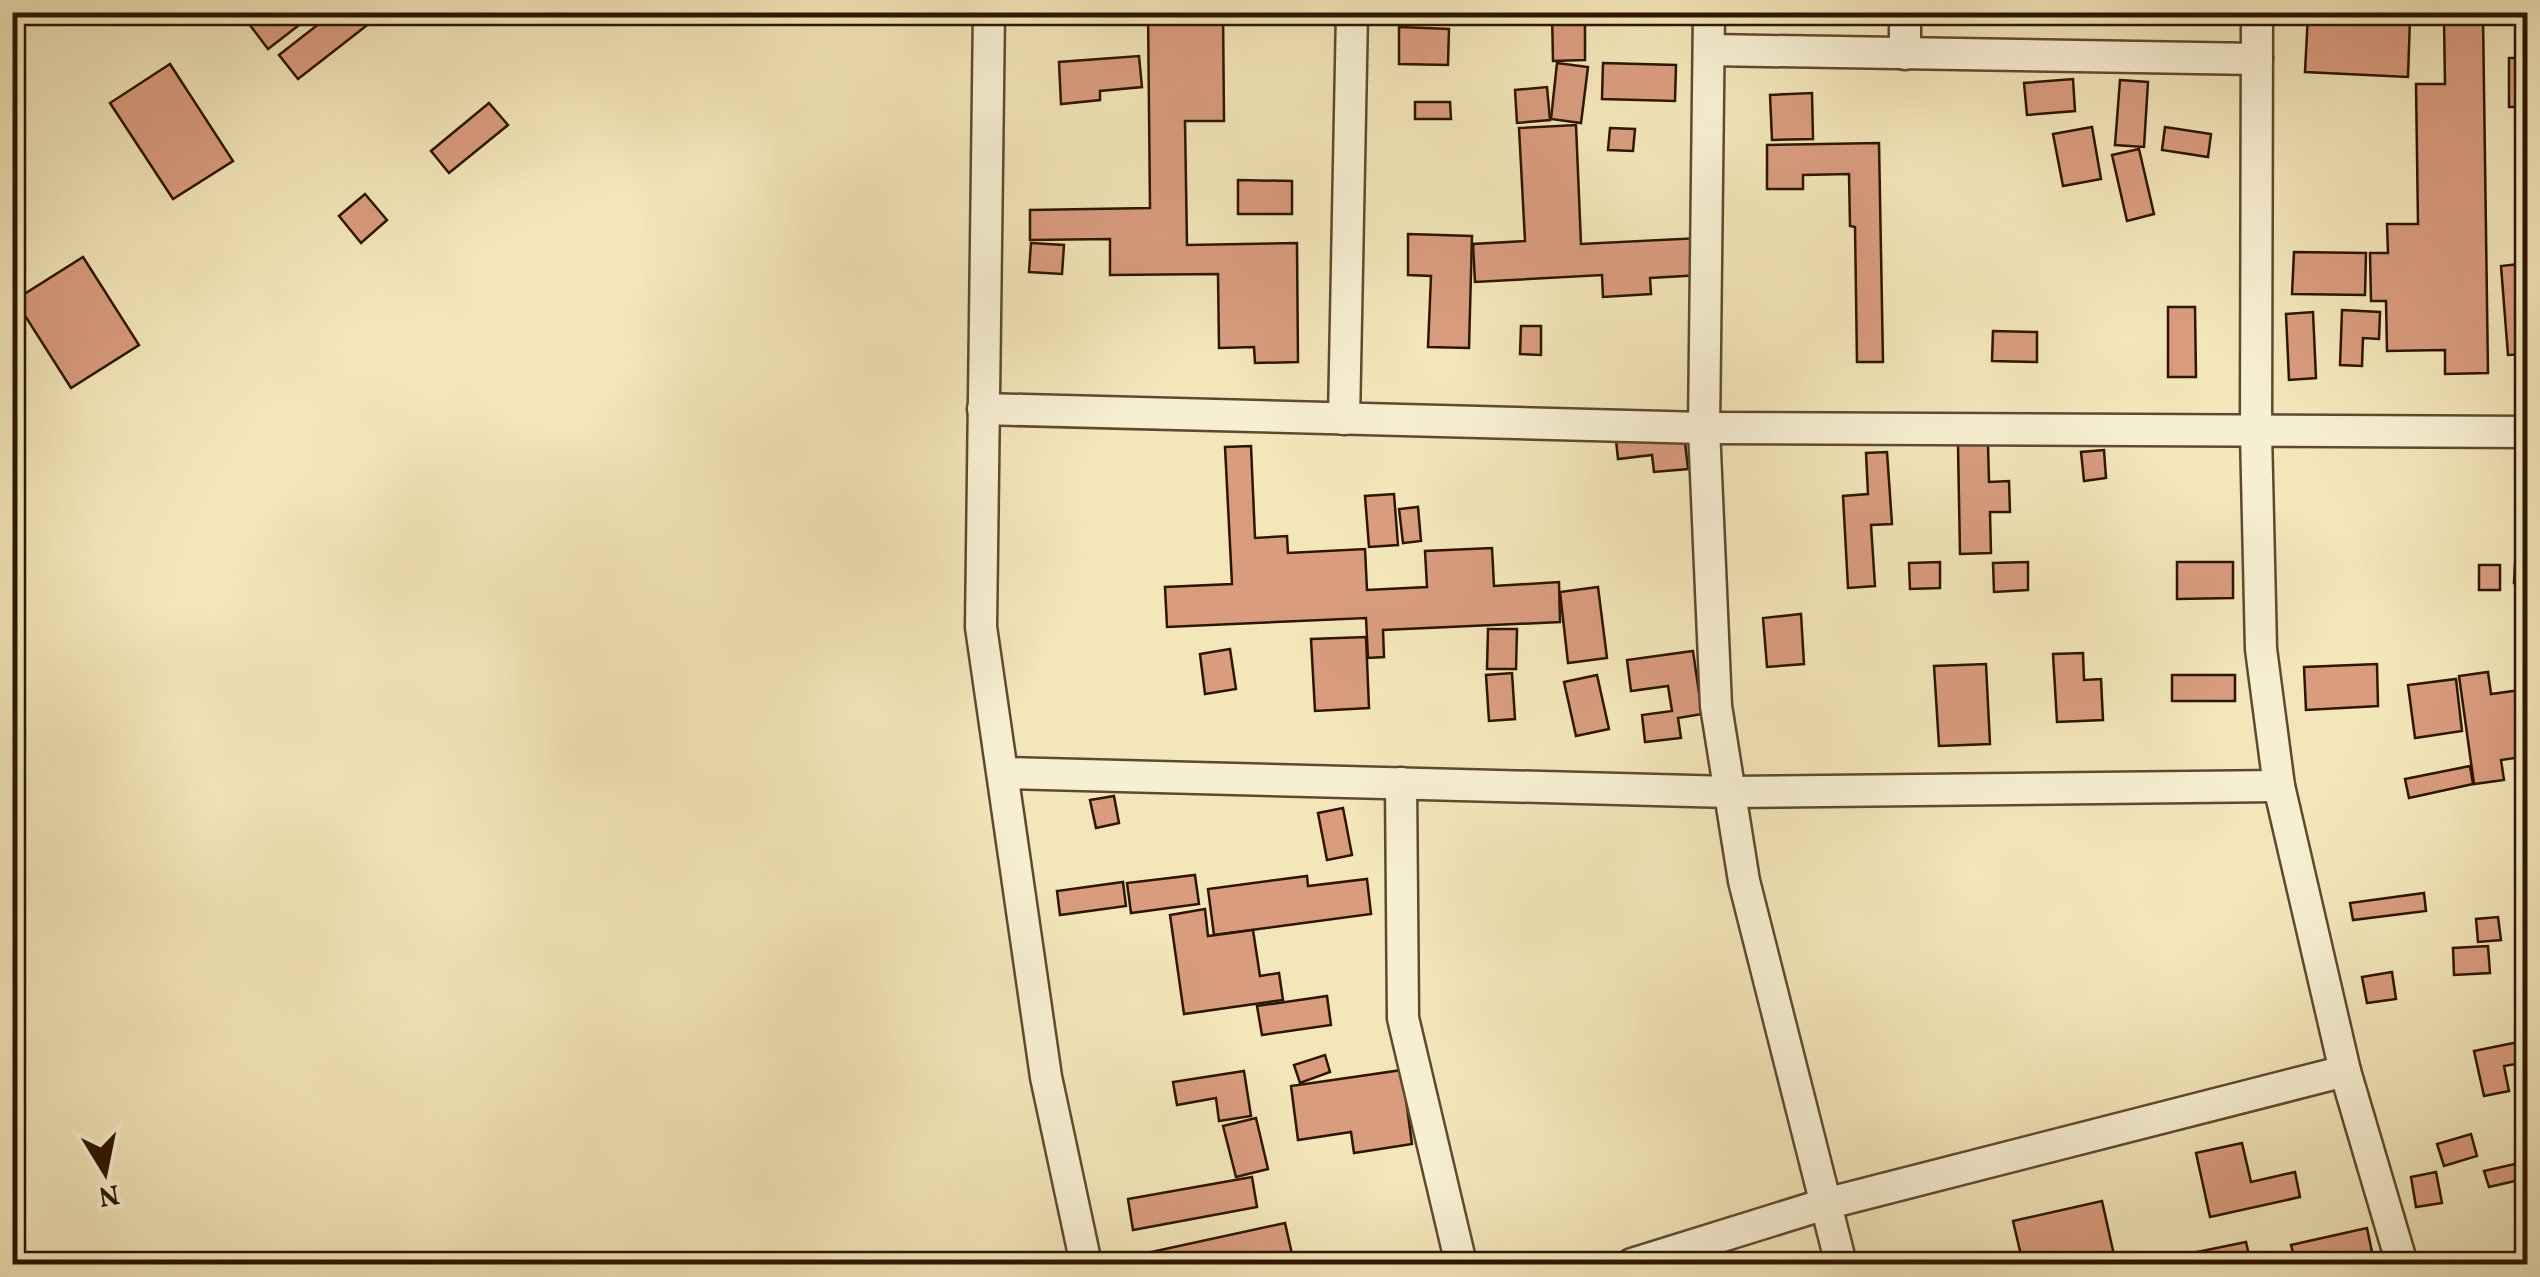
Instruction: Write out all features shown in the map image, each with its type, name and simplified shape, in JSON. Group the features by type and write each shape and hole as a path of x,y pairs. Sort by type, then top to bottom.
{"street":[{"path":"1344,419 1352,12"},
{"path":"1709,12 1704,428 1716,706 1744,881 1841,1264"},
{"path":"1905,12 1906,54"},
{"path":"2257,12 2256,433 2261,649 2279,786 2345,1072 2402,1264"},
{"path":"986,18 982,627 1046,1076 1086,1264"},
{"path":"1710,50 2257,59"},
{"path":"983,410 1704,428 2528,432"},
{"path":"1003,772 1730,792 2279,786"},
{"path":"1400,782 1403,1018 1461,1264"},
{"path":"1632,1264 1825,1204 2345,1072"}],"building":[{"path":"240,12 316,12 268,49"},
{"path":"334,12 384,12 298,79 279,55"},
{"path":"1148,12 1223,12 1224,121 1185,121 1187,245 1297,243 1298,362 1255,363 1254,347 1219,348 1218,274 1110,275 1110,239 1030,240 1030,210 1150,208"},
{"path":"1552,12 1585,12 1585,60 1553,61"},
{"path":"2308,14 2410,18 2408,77 2305,72"},
{"path":"2483,18 2488,373 2445,374 2445,350 2387,351 2386,301 2371,301 2370,253 2388,253 2387,224 2418,224 2416,84 2445,84 2444,19"},
{"path":"1399,27 1449,29 1448,65 1399,64"},
{"path":"1139,56 1142,87 1100,91 1100,100 1061,104 1059,62"},
{"path":"2509,58 2528,58 2528,107 2509,107"},
{"path":"1557,63 1588,67 1581,123 1551,119"},
{"path":"1603,63 1676,65 1675,101 1602,99"},
{"path":"170,64 233,161 173,199 110,103"},
{"path":"2073,79 2075,111 2027,115 2024,83"},
{"path":"2120,80 2148,82 2144,147 2115,145"},
{"path":"1547,87 1550,120 1517,123 1515,90"},
{"path":"1812,93 1813,139 1772,140 1770,95"},
{"path":"1415,102 1450,102 1451,119 1415,119"},
{"path":"489,103 508,125 449,173 431,151"},
{"path":"1576,125 1581,244 1700,238 1701,275 1650,278 1651,294 1603,297 1602,275 1475,282 1473,244 1525,241 1519,128"},
{"path":"2092,127 2101,179 2063,186 2053,134"},
{"path":"2165,127 2211,134 2208,157 2162,150"},
{"path":"1610,128 1635,129 1633,151 1608,150"},
{"path":"1879,143 1883,362 1857,362 1855,227 1850,226 1849,174 1803,175 1803,189 1767,189 1767,145"},
{"path":"2139,149 2154,214 2127,221 2112,155"},
{"path":"1238,180 1292,181 1292,214 1238,214"},
{"path":"365,194 387,220 361,243 339,216"},
{"path":"1408,234 1472,236 1469,348 1428,347 1431,276 1408,275"},
{"path":"1031,243 1064,245 1062,274 1029,272"},
{"path":"2294,252 2366,253 2365,295 2292,294"},
{"path":"83,257 139,345 71,388 15,300"},
{"path":"2528,263 2528,354 2508,355 2501,266"},
{"path":"2168,307 2195,307 2196,377 2168,377"},
{"path":"2342,310 2380,312 2379,339 2363,338 2362,366 2340,365"},
{"path":"2313,312 2316,378 2289,380 2286,314"},
{"path":"1521,326 1541,326 1541,355 1520,354"},
{"path":"1993,331 2037,332 2037,362 1992,361"},
{"path":"1684,433 1688,469 1654,472 1652,455 1618,459 1616,440"},
{"path":"1988,444 1989,482 2009,481 2010,512 1990,512 1991,553 1960,554 1958,445"},
{"path":"1251,446 1255,538 1287,536 1288,553 1365,549 1367,590 1427,587 1425,551 1492,548 1494,586 1559,582 1560,622 1383,630 1384,657 1368,658 1366,618 1167,627 1165,587 1232,584 1225,447"},
{"path":"2104,450 2106,478 2084,481 2081,452"},
{"path":"1887,452 1892,524 1871,525 1875,586 1848,588 1843,496 1868,494 1866,453"},
{"path":"1394,494 1398,545 1369,547 1365,496"},
{"path":"1418,507 1421,541 1403,543 1399,509"},
{"path":"1940,562 1940,588 1910,589 1909,563"},
{"path":"2028,562 2028,590 1994,592 1993,563"},
{"path":"2177,562 2233,562 2233,598 2177,599"},
{"path":"2515,563 2528,563 2528,583 2514,583"},
{"path":"2479,565 2500,565 2500,590 2479,590"},
{"path":"1598,587 1607,658 1568,663 1560,592"},
{"path":"1801,614 1804,664 1767,667 1763,618"},
{"path":"1488,629 1517,629 1516,669 1487,669"},
{"path":"1366,637 1369,708 1315,711 1311,639"},
{"path":"1230,649 1236,689 1205,694 1200,654"},
{"path":"1693,651 1702,714 1678,718 1681,738 1645,742 1642,715 1672,711 1668,686 1631,691 1627,660"},
{"path":"2083,653 2084,680 2101,679 2103,720 2057,722 2053,654"},
{"path":"1986,664 1990,744 1939,746 1934,666"},
{"path":"2377,664 2378,706 2306,710 2304,667"},
{"path":"2488,672 2491,694 2528,689 2528,756 2501,760 2504,780 2474,784 2459,676"},
{"path":"1512,673 1515,719 1489,721 1486,675"},
{"path":"1597,675 1609,729 1576,736 1564,682"},
{"path":"2172,675 2235,675 2235,701 2172,701"},
{"path":"2456,679 2462,731 2415,738 2408,685"},
{"path":"2470,766 2473,784 2409,798 2405,779"},
{"path":"1114,796 1119,823 1096,828 1090,800"},
{"path":"1343,808 1352,855 1327,860 1318,813"},
{"path":"1195,875 1199,904 1131,913 1127,883"},
{"path":"1307,876 1308,886 1367,879 1371,914 1214,935 1208,889"},
{"path":"1123,882 1126,906 1060,915 1057,891"},
{"path":"2424,893 2426,911 2353,920 2350,903"},
{"path":"1205,909 1208,936 1253,930 1260,976 1279,973 1283,1000 1184,1014 1170,915"},
{"path":"2498,917 2501,940 2478,942 2476,919"},
{"path":"2488,946 2490,973 2454,975 2453,948"},
{"path":"2392,972 2396,999 2367,1003 2362,977"},
{"path":"1327,996 1331,1025 1262,1035 1257,1006"},
{"path":"2528,1040 2528,1062 2504,1066 2509,1091 2484,1096 2474,1051"},
{"path":"1325,1055 1330,1072 1300,1083 1294,1065"},
{"path":"1402,1070 1412,1144 1354,1153 1351,1132 1298,1140 1291,1086"},
{"path":"1244,1071 1251,1116 1219,1121 1216,1098 1177,1105 1173,1082"},
{"path":"1256,1118 1268,1169 1236,1177 1223,1126"},
{"path":"2471,1134 2477,1156 2444,1166 2437,1144"},
{"path":"2242,1143 2251,1182 2295,1172 2300,1197 2210,1217 2196,1153"},
{"path":"2528,1161 2528,1178 2489,1187 2484,1171"},
{"path":"2436,1172 2442,1203 2416,1207 2411,1177"},
{"path":"1252,1177 1257,1207 1133,1230 1128,1199"},
{"path":"2102,1201 2116,1264 2023,1264 2013,1221"},
{"path":"1285,1223 1292,1254 1246,1264 1135,1264 1133,1256"},
{"path":"2367,1228 2372,1252 2296,1264 2291,1245"},
{"path":"2246,1242 2251,1264 2138,1264"}]}
